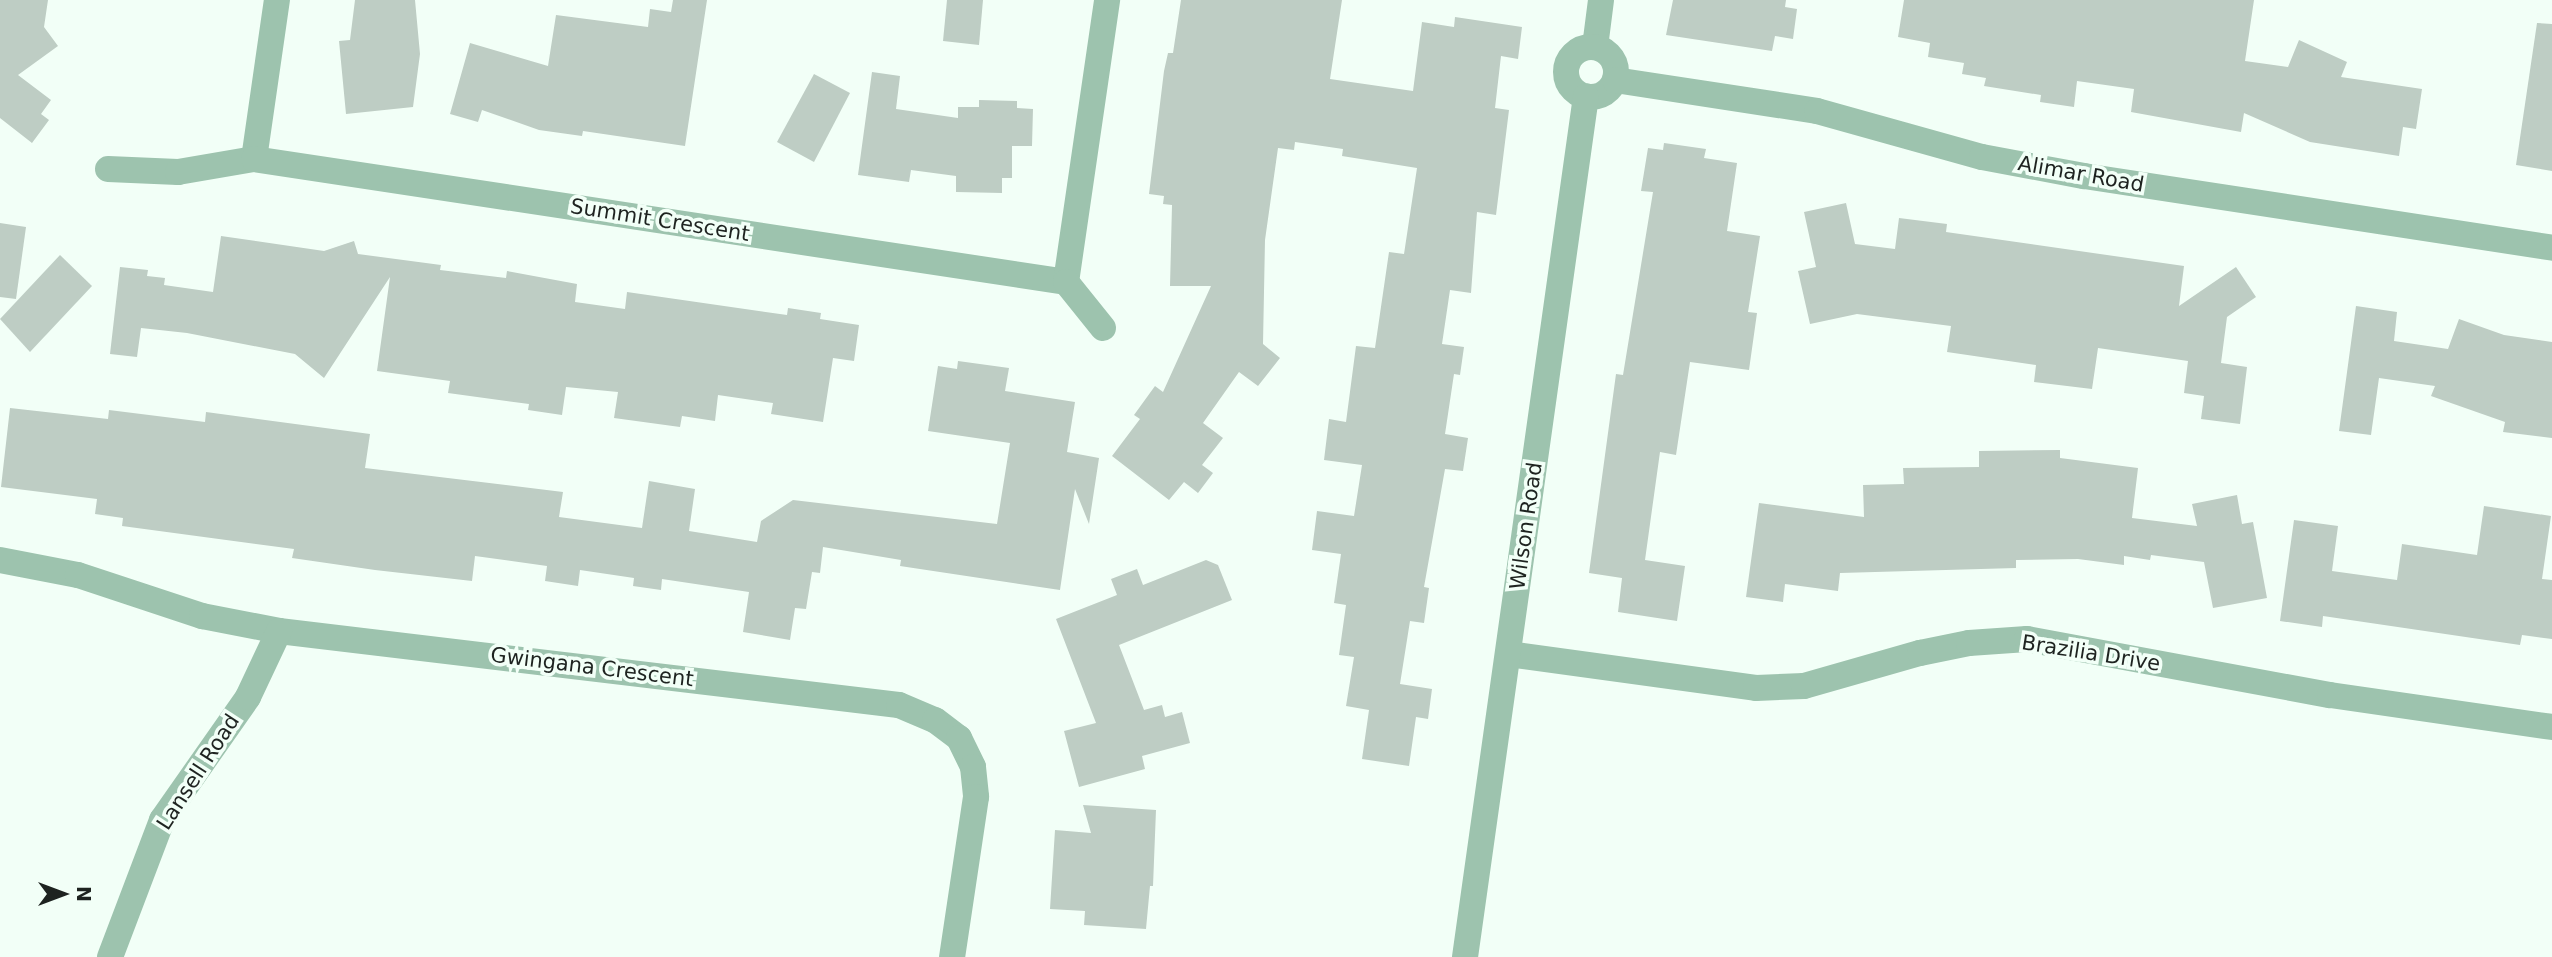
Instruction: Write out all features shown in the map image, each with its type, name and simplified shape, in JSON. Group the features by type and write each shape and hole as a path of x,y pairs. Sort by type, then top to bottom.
{"street":[{"path":"254,159 277,0"},
{"path":"1103,328 1066,282 1107,0"},
{"path":"1595,47 1601,0"},
{"path":"1595,47 1614,62 1615,80 1604,93 1586,96 1571,87 1568,64 1578,50 1595,47"},
{"name":"Alimar Road","path":"1615,80 1817,111 1982,157 2084,176 2552,248"},
{"name":"Wilson Road","path":"1465,957 1586,96"},
{"name":"Summit Crescent","path":"108,169 178,172 254,159 1066,282"},
{"name":"Gwingana Crescent","path":"0,560 78,575 202,616 279,631 899,705 935,720 959,737 973,767 976,797 953,957"},
{"name":"Lansell Road","path":"110,957 162,820 248,697 279,631"},
{"name":"Brazilia Drive","path":"1508,654 1756,688 1804,686 1920,653 1969,643 2027,639 2330,695 2552,727"}],"building":[{"path":"0,0 48,0 44,27 58,46 18,75 51,100 41,114 49,120 32,143 0,118"},
{"path":"355,0 415,0 420,54 413,107 346,114 339,41 350,40"},
{"path":"673,0 707,0 685,146 583,131 582,136 539,130 482,110 478,122 450,114 470,43 548,66 556,15 648,27 650,9 671,12"},
{"path":"947,0 983,0 979,45 943,41"},
{"path":"1181,0 1342,0 1330,79 1413,91 1422,22 1454,27 1455,17 1522,27 1518,59 1501,56 1495,108 1509,110 1496,215 1477,212 1471,293 1450,290 1442,344 1464,347 1460,375 1454,374 1445,434 1468,438 1463,471 1445,469 1424,587 1429,588 1424,623 1410,621 1400,684 1432,689 1428,719 1416,717 1409,766 1362,759 1369,710 1346,706 1354,657 1339,655 1346,605 1334,603 1341,554 1312,550 1317,511 1354,516 1362,465 1324,460 1329,419 1346,422 1356,346 1375,348 1389,252 1404,254 1417,168 1342,156 1343,149 1295,142 1294,150 1278,148 1265,240 1263,344 1280,358 1258,386 1239,372 1203,423 1223,438 1202,465 1213,473 1198,493 1184,482 1169,500 1112,456 1140,419 1134,415 1155,386 1163,392 1211,286 1170,286 1172,205 1163,204 1164,196 1149,194 1164,71 1168,53 1173,53"},
{"path":"1673,0 1786,0 1785,7 1797,9 1793,39 1775,36 1772,51 1666,35"},
{"path":"1904,0 2254,0 2245,61 2288,67 2299,40 2347,62 2341,77 2422,89 2416,129 2403,127 2399,156 2310,142 2244,113 2241,132 2131,112 2134,89 2077,81 2074,107 2040,102 2041,95 1984,86 1986,78 1962,74 1964,63 1928,57 1930,43 1898,37"},
{"path":"2537,23 2552,24 2552,171 2516,165"},
{"path":"872,72 900,76 896,109 958,118 958,107 979,107 979,100 1017,101 1017,108 1033,109 1032,146 1012,146 1012,178 1002,178 1002,193 956,192 956,176 911,170 909,182 858,175"},
{"path":"814,74 850,93 814,162 777,142"},
{"path":"1664,143 1706,149 1704,158 1737,163 1727,231 1760,236 1748,312 1757,313 1749,370 1690,362 1676,455 1660,452 1645,560 1685,566 1677,621 1618,612 1622,578 1589,573 1616,374 1623,375 1653,192 1641,191 1648,148 1663,150"},
{"path":"1846,203 1855,244 1895,249 1899,218 1947,224 1946,232 2184,266 2179,306 2236,267 2256,297 2227,317 2221,363 2247,367 2240,424 2201,419 2204,396 2184,393 2188,361 2098,348 2092,389 2034,382 2036,365 1947,352 1951,326 1857,314 1810,324 1798,271 1816,267 1804,212"},
{"path":"0,223 26,227 16,299 0,297"},
{"path":"221,236 324,251 354,241 358,254 441,265 440,270 506,278 507,271 577,284 575,302 625,309 627,292 787,315 788,308 821,313 820,319 859,325 854,361 833,358 823,422 771,414 773,403 718,395 715,421 682,416 680,427 614,418 618,392 566,387 562,415 528,410 529,404 448,393 450,381 377,371 390,277 324,378 295,354 187,333 141,328 137,357 110,354 120,267 148,270 147,276 165,278 164,285 213,292"},
{"path":"60,255 92,286 30,352 0,319"},
{"path":"2356,306 2397,312 2394,341 2448,349 2459,319 2504,335 2552,342 2552,438 2503,432 2505,422 2431,396 2435,386 2379,378 2371,435 2339,431"},
{"path":"958,361 1009,368 1005,391 1075,402 1067,452 1099,458 1089,524 1075,489 1060,590 900,566 901,560 823,547 820,573 812,572 806,609 795,608 790,640 743,632 749,592 662,579 661,590 633,586 634,578 580,570 578,586 545,581 547,566 475,556 472,581 375,570 292,558 294,549 122,526 123,518 95,514 97,499 1,487 10,408 108,419 109,410 205,422 206,412 370,434 365,468 563,492 559,517 642,528 649,481 695,489 689,531 757,542 761,521 793,500 997,524 1010,443 928,431 938,366 957,369"},
{"path":"2060,450 2060,458 2138,468 2132,518 2197,526 2192,504 2237,495 2242,524 2253,522 2267,598 2213,608 2204,562 2151,555 2150,560 2124,556 2124,565 2078,559 2016,560 2016,568 1840,573 1838,591 1785,584 1783,602 1746,597 1759,503 1864,517 1863,485 1904,484 1903,468 1979,467 1979,451"},
{"path":"2484,506 2551,516 2542,579 2552,580 2552,639 2522,635 2520,645 2323,616 2322,627 2280,621 2294,520 2338,526 2332,571 2397,580 2402,544 2477,555"},
{"path":"1206,560 1218,565 1232,600 1119,645 1144,710 1162,705 1165,717 1182,712 1190,743 1142,756 1145,769 1079,787 1064,731 1096,723 1056,619 1117,595 1111,579 1137,569 1143,585"},
{"path":"1083,805 1156,810 1153,886 1150,886 1146,929 1084,925 1085,911 1050,909 1055,830 1091,833"}]}
